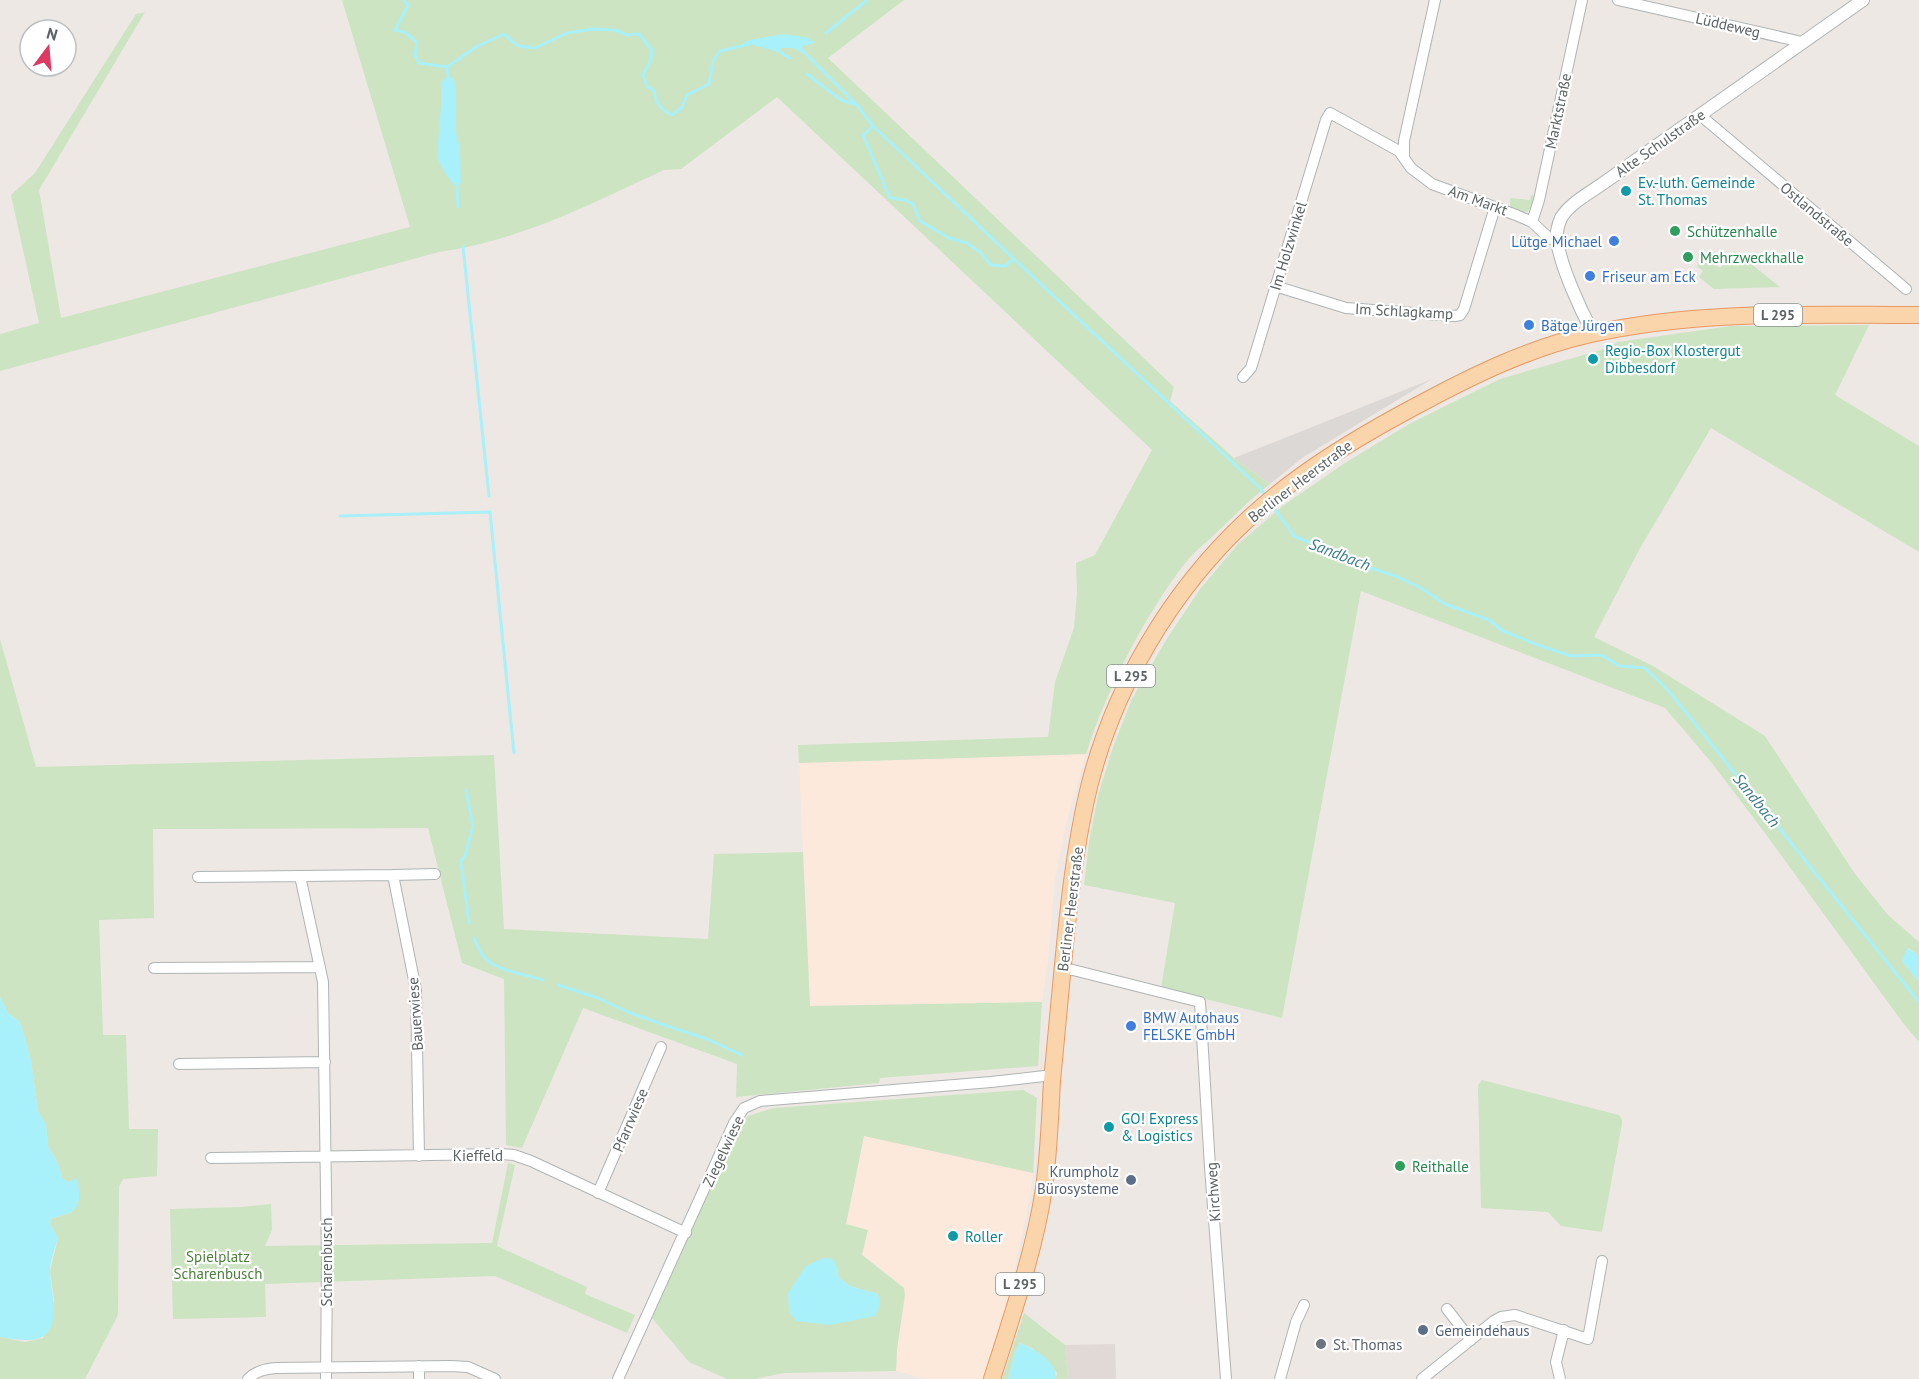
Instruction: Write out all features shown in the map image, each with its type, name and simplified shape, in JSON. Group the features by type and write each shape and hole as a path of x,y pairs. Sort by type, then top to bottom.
{"main road":[{"name":"Berliner Heerstraße","path":"992,1379 1032,1245 1044,1188 1071,879 1089,786 1101,746 1122,693 1139,660 1179,597 1217,550 1280,493 1324,460 1377,426 1451,386 1543,347 1593,333 1640,325 1726,316 1919,315"}],"street":[{"path":"1404,155 1404,141 1435,0"},
{"name":"Marktstraße","path":"1532,222 1539,200 1582,0"},
{"name":"Lüddeweg","path":"1618,0 1802,42"},
{"name":"Alte Schulstraße","path":"1557,241 1559,223 1571,207 1863,0"},
{"name":"Am Markt","path":"1330,113 1394,147 1404,155 1411,168 1432,184 1532,222 1549,238 1557,241"},
{"name":"Im Holzwinkel","path":"1243,377 1251,368 1330,113"},
{"name":"Ostlandstraße","path":"1700,115 1906,289"},
{"name":"Im Schlagkamp","path":"1275,286 1346,308 1460,315 1464,309 1495,207"},
{"path":"1557,241 1582,312 1593,333"},
{"path":"198,878 435,874"},
{"name":"Bauerwiese","path":"393,875 417,990 419,1156"},
{"name":"Scharenbusch","path":"300,876 323,982 327,1262 326,1379"},
{"path":"154,968 320,967"},
{"name":"Kirchweg","path":"1063,969 1200,1002 1226,1379"},
{"name":"Pfarrwiese","path":"598,1193 661,1047"},
{"path":"179,1064 325,1062"},
{"name":"Ziegelwiese","path":"618,1379 735,1123 740,1113 750,1104 760,1101 1053,1075"},
{"name":"Kieffeld","path":"325,1157 514,1155 686,1233"},
{"path":"211,1158 325,1157"},
{"path":"1422,1379 1494,1321 1508,1315 1515,1315 1588,1339 1602,1261"},
{"path":"1280,1379 1296,1322 1304,1305"},
{"path":"1447,1309 1471,1340"},
{"path":"1560,1379 1556,1362 1564,1330"},
{"path":"419,1366 419,1379"},
{"path":"248,1379 263,1370 276,1368 419,1366 468,1367 495,1379"},
{"path":"1438,1367 1441,1379"}],"shaded area":[{"path":"1432,379 1302,458 1270,484 1234,458"},
{"path":"1086,754 1067,820 1055,879 1042,1002 810,1006 799,763"},
{"path":"864,1136 1033,1173 1006,1310 985,1379 927,1379 896,1371 904,1288 862,1254 846,1224"},
{"path":"1115,1344 1116,1379 1068,1379 1065,1345"}],"green space":[{"path":"342,0 904,0 828,58 1174,387 1170,401 1234,458 1270,484 1195,552 1171,583 1141,629 1128,654 1105,704 1086,754 799,763 798,745 1048,737 1055,682 1074,628 1077,593 1076,563 1095,555 1152,450 777,97 681,169 664,170 582,208 526,230 0,371 0,334 39,323 11,195 35,173 136,14 145,12 39,190 61,318 410,227"},
{"path":"1531,195 1536,196 1528,211 1521,212 1510,208 1510,198 1530,200"},
{"path":"1735,251 1780,287 1714,289 1699,277 1703,271 1697,266 1705,256 1720,268"},
{"path":"1869,325 1835,395 1919,446 1919,552 1711,428 1639,550 1594,637 1653,666 1765,736 1855,874 1888,915 1919,942 1919,956 1908,948 1902,961 1919,982 1919,1042 1765,833 1711,762 1665,708 1361,591 1282,1018 1161,988 1175,903 1084,885 1089,842 1098,796 1113,747 1132,699 1166,640 1200,589 1238,544 1284,505 1345,463 1409,424 1500,379 1601,350 1618,342 1731,326"},
{"path":"0,639 36,767 494,755 504,929 708,939 714,854 803,852 810,1006 1042,1002 1038,1066 880,1078 879,1083 736,1097 737,1064 583,1008 522,1148 506,1145 504,979 462,963 428,828 153,829 154,918 99,920 103,1035 126,1035 129,1129 158,1129 157,1176 123,1179 119,1187 118,1315 85,1379 0,1379 0,1337 25,1342 43,1338 54,1300 50,1271 58,1238 50,1224 51,1219 72,1212 69,1182 63,1179 48,1146 46,1125 38,1111 31,1061 24,1035 19,1021 8,1013 0,997"},
{"path":"1482,1080 1619,1115 1622,1124 1602,1232 1561,1226 1548,1212 1481,1208 1478,1085"},
{"path":"1023,1090 1037,1098 1033,1173 864,1136 846,1224 868,1230 862,1255 904,1288 896,1371 784,1373 755,1379 727,1379 689,1362 652,1318 738,1127 748,1116 774,1108","holes":["837,1267 839,1278 850,1286 878,1294 788,1293"]},
{"name":"Spielplatz Scharenbusch","path":"508,1163 515,1165 497,1246 587,1287 585,1294 635,1315 627,1333 495,1276 265,1284 266,1317 173,1319 170,1209 271,1204 272,1230 265,1246 492,1243"},
{"path":"1024,1313 1065,1345 1068,1379 1056,1379 1057,1373 1032,1348 1020,1343 1008,1379 1002,1379"}],"water":[{"path":"784,34 809,38 810,42 804,44 802,48 805,53 793,48 780,48 782,53 750,44 742,46 741,44 749,40"},
{"path":"448,76 454,79 456,92 456,132 460,149 461,182 457,187 445,172 437,156 441,82"},
{"path":"1907,948 1919,956 1919,982 1902,961"},
{"path":"0,997 8,1013 19,1021 24,1035 31,1061 38,1111 46,1125 48,1146 63,1179 69,1182 77,1178 79,1192 79,1201 75,1209 51,1219 50,1224 58,1238 50,1269 54,1312 52,1323 43,1336 25,1340 0,1337"},
{"path":"823,1258 833,1259 839,1278 850,1286 878,1294 880,1304 875,1316 830,1325 796,1321 789,1312 788,1293 806,1266"},
{"path":"1020,1343 1038,1352 1049,1361 1056,1379 1008,1379"}],"waterway":[{"name":"Sandbach","path":"404,0 408,5 395,30 404,32 417,42 415,55 419,63 447,67 476,47 504,34 518,46 535,48 567,33 593,29 615,30 627,35 639,34 652,50 651,59 643,75 647,86 654,91 660,106 672,115 682,107 687,95 709,84 713,61 720,51 750,44"},
{"path":"826,33 867,0"},
{"path":"803,44 813,42"},
{"path":"803,51 856,104"},
{"name":"Sandbach","path":"779,52 790,58"},
{"path":"447,67 448,76"},
{"name":"Sandbach","path":"807,74 841,100 857,105 873,126 863,135 890,198 905,200 913,204 920,221 949,238 967,243 980,252 991,265 1005,266 1014,259 1265,495"},
{"path":"873,126 1014,259"},
{"path":"457,187 458,207"},
{"path":"463,246 489,496"},
{"name":"Sandbach","path":"1272,505 1294,536 1398,577 1421,588 1445,604 1489,620 1503,631 1571,656 1601,655 1620,666 1645,668 1668,690 1919,1002"},
{"path":"340,516 490,512 514,753"},
{"path":"466,790 473,826 465,856 460,862 469,923"},
{"path":"474,938 483,956 495,965 543,980"},
{"path":"558,985 707,1039 742,1055"}],"place":[{"name":"Ev.-luth. Gemeinde St. Thomas","path":"1626,191"},
{"name":"Schützenhalle","path":"1675,231"},
{"name":"Lütge Michael","path":"1614,241"},
{"name":"Mehrzweckhalle","path":"1688,257"},
{"name":"Friseur am Eck","path":"1590,276"},
{"name":"Bätge Jürgen","path":"1529,325"},
{"name":"Regio-Box Klostergut Dibbesdorf","path":"1593,359"},
{"name":"BMW Autohaus FELSKE GmbH","path":"1131,1026"},
{"name":"GO! Express & Logistics","path":"1109,1127"},
{"name":"Reithalle","path":"1400,1166"},
{"name":"Krumpholz Bürosysteme","path":"1131,1180"},
{"name":"Roller","path":"953,1236"},
{"name":"Gemeindehaus","path":"1423,1330"},
{"name":"St. Thomas","path":"1321,1344"}]}
